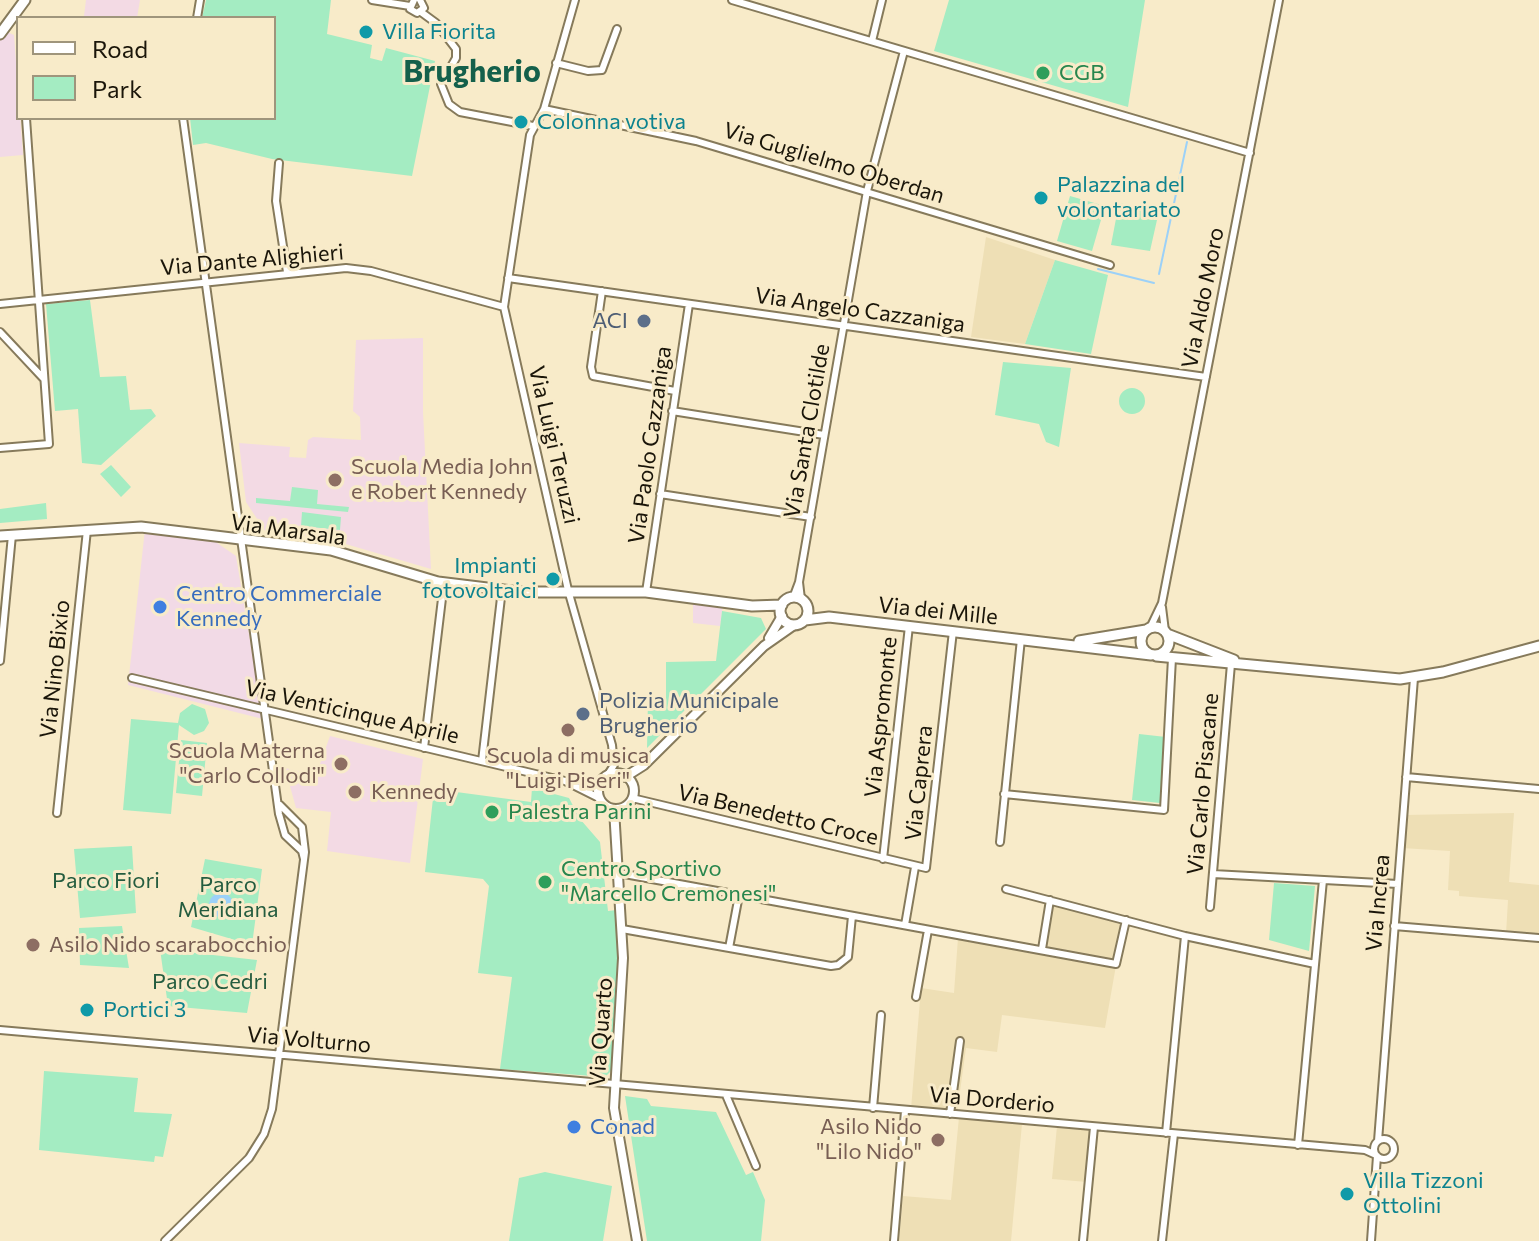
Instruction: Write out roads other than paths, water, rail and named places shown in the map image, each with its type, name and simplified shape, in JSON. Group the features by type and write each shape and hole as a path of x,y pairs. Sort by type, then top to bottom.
{"main road":[{"path":"0,34 25,0"},
{"name":"Via Marsala","path":"0,536 141,527 331,550 444,582 502,589 568,590"},
{"path":"568,590 646,592 752,606 782,612 794,625"},
{"path":"782,612 800,601 805,620"},
{"name":"Via dei Mille","path":"800,601 825,617"},
{"name":"Via dei Mille","path":"794,625 825,617 1172,658 1383,678 1414,678 1539,646"},
{"path":"1148,629 1166,632 1168,648 1154,656 1141,646 1141,637 1148,629"},
{"name":"Via dei Mille","path":"1048,642 1095,640 1148,629"},
{"name":"Via dei Mille","path":"1166,632 1220,656 1261,666"}],"street":[{"path":"372,0 399,5 419,2"},
{"path":"504,307 533,126 544,109 575,0"},
{"path":"732,0 1250,153"},
{"path":"872,41 882,0"},
{"name":"Via Aldo Moro","path":"1148,629 1162,603 1279,0"},
{"path":"419,2 421,12"},
{"path":"419,2 413,12 421,12 431,18 455,45 456,58 441,84 450,106 460,112 533,126"},
{"path":"556,63 592,72 602,70 617,29"},
{"name":"Via Santa Clotilde","path":"800,601 799,582 867,191 904,51"},
{"name":"Via Guglielmo Oberdan","path":"544,109 696,141 1110,265"},
{"path":"0,448 49,444 26,120"},
{"path":"183,120 278,797 285,832 302,851 304,859"},
{"path":"279,163 276,201 287,272"},
{"name":"Via Dante Alighieri","path":"0,304 287,272 359,268 504,307"},
{"name":"Via Angelo Cazzaniga","path":"508,278 1206,377"},
{"path":"602,291 593,376 675,391"},
{"name":"Via Paolo Cazzaniga","path":"646,592 689,304"},
{"name":"Via Luigi Teruzzi","path":"504,307 568,590"},
{"path":"0,332 44,379"},
{"path":"672,411 824,435"},
{"path":"660,494 811,517"},
{"name":"Via Nino Bixio","path":"57,813 87,529"},
{"path":"0,661 12,535"},
{"path":"424,748 444,582"},
{"path":"482,761 502,589"},
{"path":"568,590 612,745 614,765 604,779 599,798 618,809 633,795 644,765"},
{"name":"Via Aldo Moro","path":"1162,603 1166,632"},
{"path":"764,646 782,612"},
{"path":"604,779 625,777 644,765 764,646 794,625"},
{"name":"Via Aspromonte","path":"883,859 909,626"},
{"name":"Via Caprera","path":"905,925 915,867 925,869 929,865 953,631"},
{"path":"1000,842 1021,639"},
{"path":"1004,794 1164,810 1172,658"},
{"name":"Via Carlo Pisacane","path":"1210,907 1231,664"},
{"name":"Via Venticinque Aprile","path":"132,678 565,781 599,798"},
{"name":"Via Increa","path":"1371,1241 1372,1189 1380,1131 1414,678"},
{"path":"625,777 633,795"},
{"path":"1406,777 1539,789"},
{"name":"Via Venticinque Aprile","path":"565,781 604,779"},
{"name":"Via Benedetto Croce","path":"633,795 915,867"},
{"path":"165,1241 240,1168 257,1146 272,1109 304,859 303,833 297,822 282,809 278,797"},
{"name":"Via Quarto","path":"618,809 623,982 615,1116 637,1241"},
{"path":"285,832 287,824 297,822"},
{"path":"290,840 297,840 303,833"},
{"path":"619,873 1116,964 1126,920"},
{"path":"1213,874 1398,884"},
{"path":"1298,1145 1323,880"},
{"path":"1006,889 1185,936 1315,964"},
{"path":"729,948 739,895"},
{"path":"1042,949 1050,900"},
{"path":"622,929 838,965 848,957 852,916"},
{"path":"1394,926 1539,938"},
{"path":"916,997 928,930"},
{"path":"1166,1133 1185,936"},
{"path":"873,1108 881,1015"},
{"name":"Via Volturno","path":"0,1030 615,1086"},
{"path":"950,1114 960,1041"},
{"name":"Via Dorderio","path":"615,1086 1365,1150 1376,1155"},
{"path":"726,1095 756,1166"},
{"path":"894,1241 905,1111"},
{"path":"1083,1241 1094,1127"},
{"path":"1377,1165 1387,1159 1394,1147 1380,1131"},
{"path":"1162,1241 1174,1134"},
{"path":"1365,1150 1387,1139"},
{"path":"1376,1155 1387,1159"}],"water":[{"path":"221,893 230,896 233,905 230,914 221,917 212,914 209,905 212,896"}],"waterway":[{"path":"1159,274 1187,142"},
{"path":"1098,269 1154,283"}],"place":[{"name":"Villa Fiorita","path":"366,32"},
{"name":"CGB","path":"1043,73"},
{"name":"Colonna votiva","path":"521,122"},
{"name":"Palazzina del volontariato","path":"1041,198"},
{"name":"ACI","path":"644,321"},
{"name":"Scuola Media John e Robert Kennedy","path":"335,480"},
{"name":"Impianti fotovoltaici","path":"553,579"},
{"name":"Centro Commerciale Kennedy","path":"160,607"},
{"name":"Polizia Municipale Brugherio","path":"583,714"},
{"name":"Scuola di musica \"Luigi Piseri\"","path":"568,730"},
{"name":"Scuola Materna \"Carlo Collodi\"","path":"341,764"},
{"name":"Kennedy","path":"355,792"},
{"name":"Palestra Parini","path":"492,812"},
{"name":"Centro Sportivo \"Marcello Cremonesi\"","path":"545,882"},
{"name":"Asilo Nido scarabocchio","path":"33,945"},
{"name":"Portici 3","path":"87,1010"},
{"name":"Conad","path":"574,1127"},
{"name":"Asilo Nido \"Lilo Nido\"","path":"938,1140"},
{"name":"Villa Tizzoni Ottolini","path":"1347,1194"}],"district":[{"name":"Brugherio","path":"472,72"}],"park label":[{"name":"Parco Fiori","path":"106,881"},
{"name":"Parco Meridiana","path":"228,898"},
{"name":"Parco Cedri","path":"210,982"}]}
